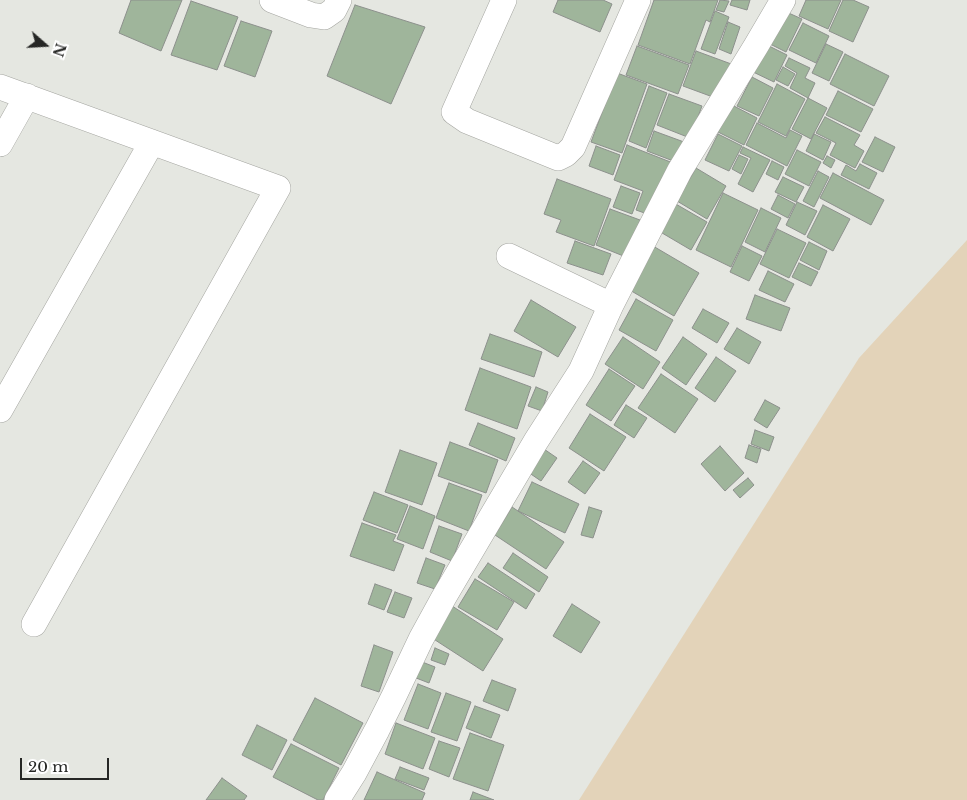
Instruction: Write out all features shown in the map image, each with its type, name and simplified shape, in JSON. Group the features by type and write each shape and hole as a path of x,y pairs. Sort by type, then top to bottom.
{"street":[{"path":"272,0 311,16 324,17 334,10 339,0"},
{"path":"504,0 454,112 466,121 558,158 566,154 573,147 638,0"},
{"path":"337,800 377,730 421,639 444,597 531,449 581,371 611,305 680,170 782,0"},
{"path":"0,86 278,188 34,624"},
{"path":"0,144 27,96"},
{"path":"0,410 152,142"},
{"path":"509,256 611,305"}],"shaded area":[{"path":"967,240 967,800 579,800 859,358"}],"building":[{"path":"131,0 182,0 161,51 119,33"},
{"path":"558,0 603,0 612,4 600,32 553,12"},
{"path":"654,0 718,0 710,22 706,20 690,64 638,45"},
{"path":"720,0 729,1 724,12 716,10"},
{"path":"732,0 750,0 747,10 730,5"},
{"path":"806,0 841,0 828,29 799,16"},
{"path":"843,0 853,0 869,7 853,42 829,31"},
{"path":"191,1 238,17 217,70 171,55"},
{"path":"355,5 425,27 391,104 327,76"},
{"path":"715,11 729,17 715,54 701,49"},
{"path":"784,11 802,19 786,52 768,43"},
{"path":"241,21 272,31 255,77 224,66"},
{"path":"728,22 740,27 731,54 719,49"},
{"path":"803,23 829,36 816,63 789,50"},
{"path":"763,43 787,55 774,82 749,70"},
{"path":"826,44 843,52 829,81 812,73"},
{"path":"637,46 689,65 678,94 626,75"},
{"path":"696,51 734,65 721,100 683,86"},
{"path":"845,54 889,76 874,106 830,84"},
{"path":"789,58 810,68 805,78 815,83 808,98 790,88 797,73 785,66"},
{"path":"783,67 795,74 788,86 776,80"},
{"path":"617,73 647,84 622,153 591,142"},
{"path":"752,77 773,88 759,116 737,106"},
{"path":"777,84 805,99 786,136 758,122"},
{"path":"649,86 667,93 646,148 629,141"},
{"path":"838,91 873,109 861,132 826,115"},
{"path":"669,94 702,106 690,138 657,125"},
{"path":"808,98 827,108 811,139 792,129"},
{"path":"732,105 757,118 744,145 718,132"},
{"path":"825,117 860,135 854,145 864,151 855,168 830,155 836,143 816,133"},
{"path":"757,123 786,138 790,130 802,136 787,166 746,145"},
{"path":"654,131 684,142 676,162 647,151"},
{"path":"718,134 742,146 729,171 705,160"},
{"path":"814,134 831,142 823,160 806,151"},
{"path":"875,137 895,147 883,172 862,162"},
{"path":"627,145 673,163 653,216 636,210 643,191 614,180"},
{"path":"596,146 620,155 613,175 589,166"},
{"path":"743,147 770,160 753,192 738,184 751,158 740,153"},
{"path":"797,150 821,162 809,186 785,174"},
{"path":"739,155 748,159 741,174 732,169"},
{"path":"827,156 835,160 831,168 823,163"},
{"path":"772,161 784,167 778,180 766,174"},
{"path":"860,164 877,173 869,189 841,175 846,165 856,171"},
{"path":"696,168 726,186 707,219 677,201"},
{"path":"818,171 829,177 814,207 803,201"},
{"path":"833,173 884,200 871,225 820,198"},
{"path":"783,177 804,187 796,202 775,192"},
{"path":"557,179 611,199 594,246 556,232 561,220 544,214"},
{"path":"621,186 640,193 632,214 613,207"},
{"path":"723,193 758,210 731,267 696,250"},
{"path":"778,195 795,204 788,218 771,209"},
{"path":"797,202 817,211 805,235 786,225"},
{"path":"674,203 707,222 691,250 657,230"},
{"path":"823,205 850,219 833,251 807,237"},
{"path":"761,208 781,218 765,252 745,242"},
{"path":"610,209 640,220 626,257 596,245"},
{"path":"777,229 806,243 789,278 760,264"},
{"path":"575,241 611,254 603,275 567,263"},
{"path":"809,242 827,251 819,270 800,260"},
{"path":"653,246 699,273 674,316 628,289"},
{"path":"742,246 762,256 749,281 730,272"},
{"path":"799,263 818,272 811,286 792,277"},
{"path":"768,271 794,284 785,302 759,290"},
{"path":"755,295 790,308 781,331 746,319"},
{"path":"636,299 673,320 656,351 619,330"},
{"path":"531,300 576,327 558,357 514,331"},
{"path":"703,309 729,323 717,343 692,328"},
{"path":"737,328 761,342 749,364 724,349"},
{"path":"490,334 542,352 534,377 481,359"},
{"path":"623,337 660,362 643,389 605,364"},
{"path":"683,337 707,354 686,385 662,368"},
{"path":"716,357 736,371 715,402 695,388"},
{"path":"480,368 531,387 517,429 465,410"},
{"path":"609,369 635,386 611,421 586,405"},
{"path":"661,374 698,399 675,433 638,408"},
{"path":"536,387 548,392 542,411 528,406"},
{"path":"765,400 780,408 767,428 754,420"},
{"path":"626,405 647,418 634,438 614,425"},
{"path":"590,414 626,437 604,471 569,448"},
{"path":"478,423 515,438 506,461 469,445"},
{"path":"755,430 774,437 769,451 751,444"},
{"path":"450,442 498,460 486,493 438,476"},
{"path":"749,445 761,449 757,463 745,458"},
{"path":"720,446 744,473 725,491 701,464"},
{"path":"541,447 557,458 541,481 525,470"},
{"path":"400,450 437,463 422,505 385,492"},
{"path":"583,461 600,473 585,494 568,482"},
{"path":"748,478 754,485 740,498 733,490"},
{"path":"532,482 579,504 565,533 518,511"},
{"path":"449,483 482,495 469,531 436,518"},
{"path":"374,492 408,505 397,533 363,520"},
{"path":"410,506 435,516 423,549 397,539"},
{"path":"512,507 564,542 546,569 495,535"},
{"path":"589,507 602,511 593,538 581,535"},
{"path":"362,523 396,535 393,541 404,545 394,571 350,556"},
{"path":"439,526 462,534 452,561 430,552"},
{"path":"513,553 548,577 539,592 503,568"},
{"path":"426,558 445,565 435,589 417,583"},
{"path":"488,563 535,594 526,609 478,577"},
{"path":"475,579 514,602 497,630 458,607"},
{"path":"375,584 392,590 384,610 368,604"},
{"path":"395,592 412,598 404,618 387,612"},
{"path":"449,604 503,639 483,671 429,636"},
{"path":"572,604 600,622 581,653 553,636"},
{"path":"374,645 393,652 379,692 361,686"},
{"path":"435,648 449,654 445,665 431,660"},
{"path":"417,660 435,667 429,683 411,676"},
{"path":"492,680 516,689 508,711 483,701"},
{"path":"418,684 441,693 428,729 404,720"},
{"path":"446,693 471,702 457,741 431,732"},
{"path":"315,698 363,723 341,765 293,740"},
{"path":"475,706 500,715 491,738 466,728"},
{"path":"396,723 435,738 423,769 385,754"},
{"path":"257,725 287,740 272,770 242,755"},
{"path":"470,733 504,745 488,791 453,779"},
{"path":"439,741 460,748 449,777 429,769"},
{"path":"291,744 339,768 323,800 318,800 273,777"},
{"path":"400,767 429,778 424,790 395,779"},
{"path":"377,772 425,793 422,800 364,800"},
{"path":"222,778 247,796 244,800 206,800"},
{"path":"473,792 494,800 470,800"}]}
